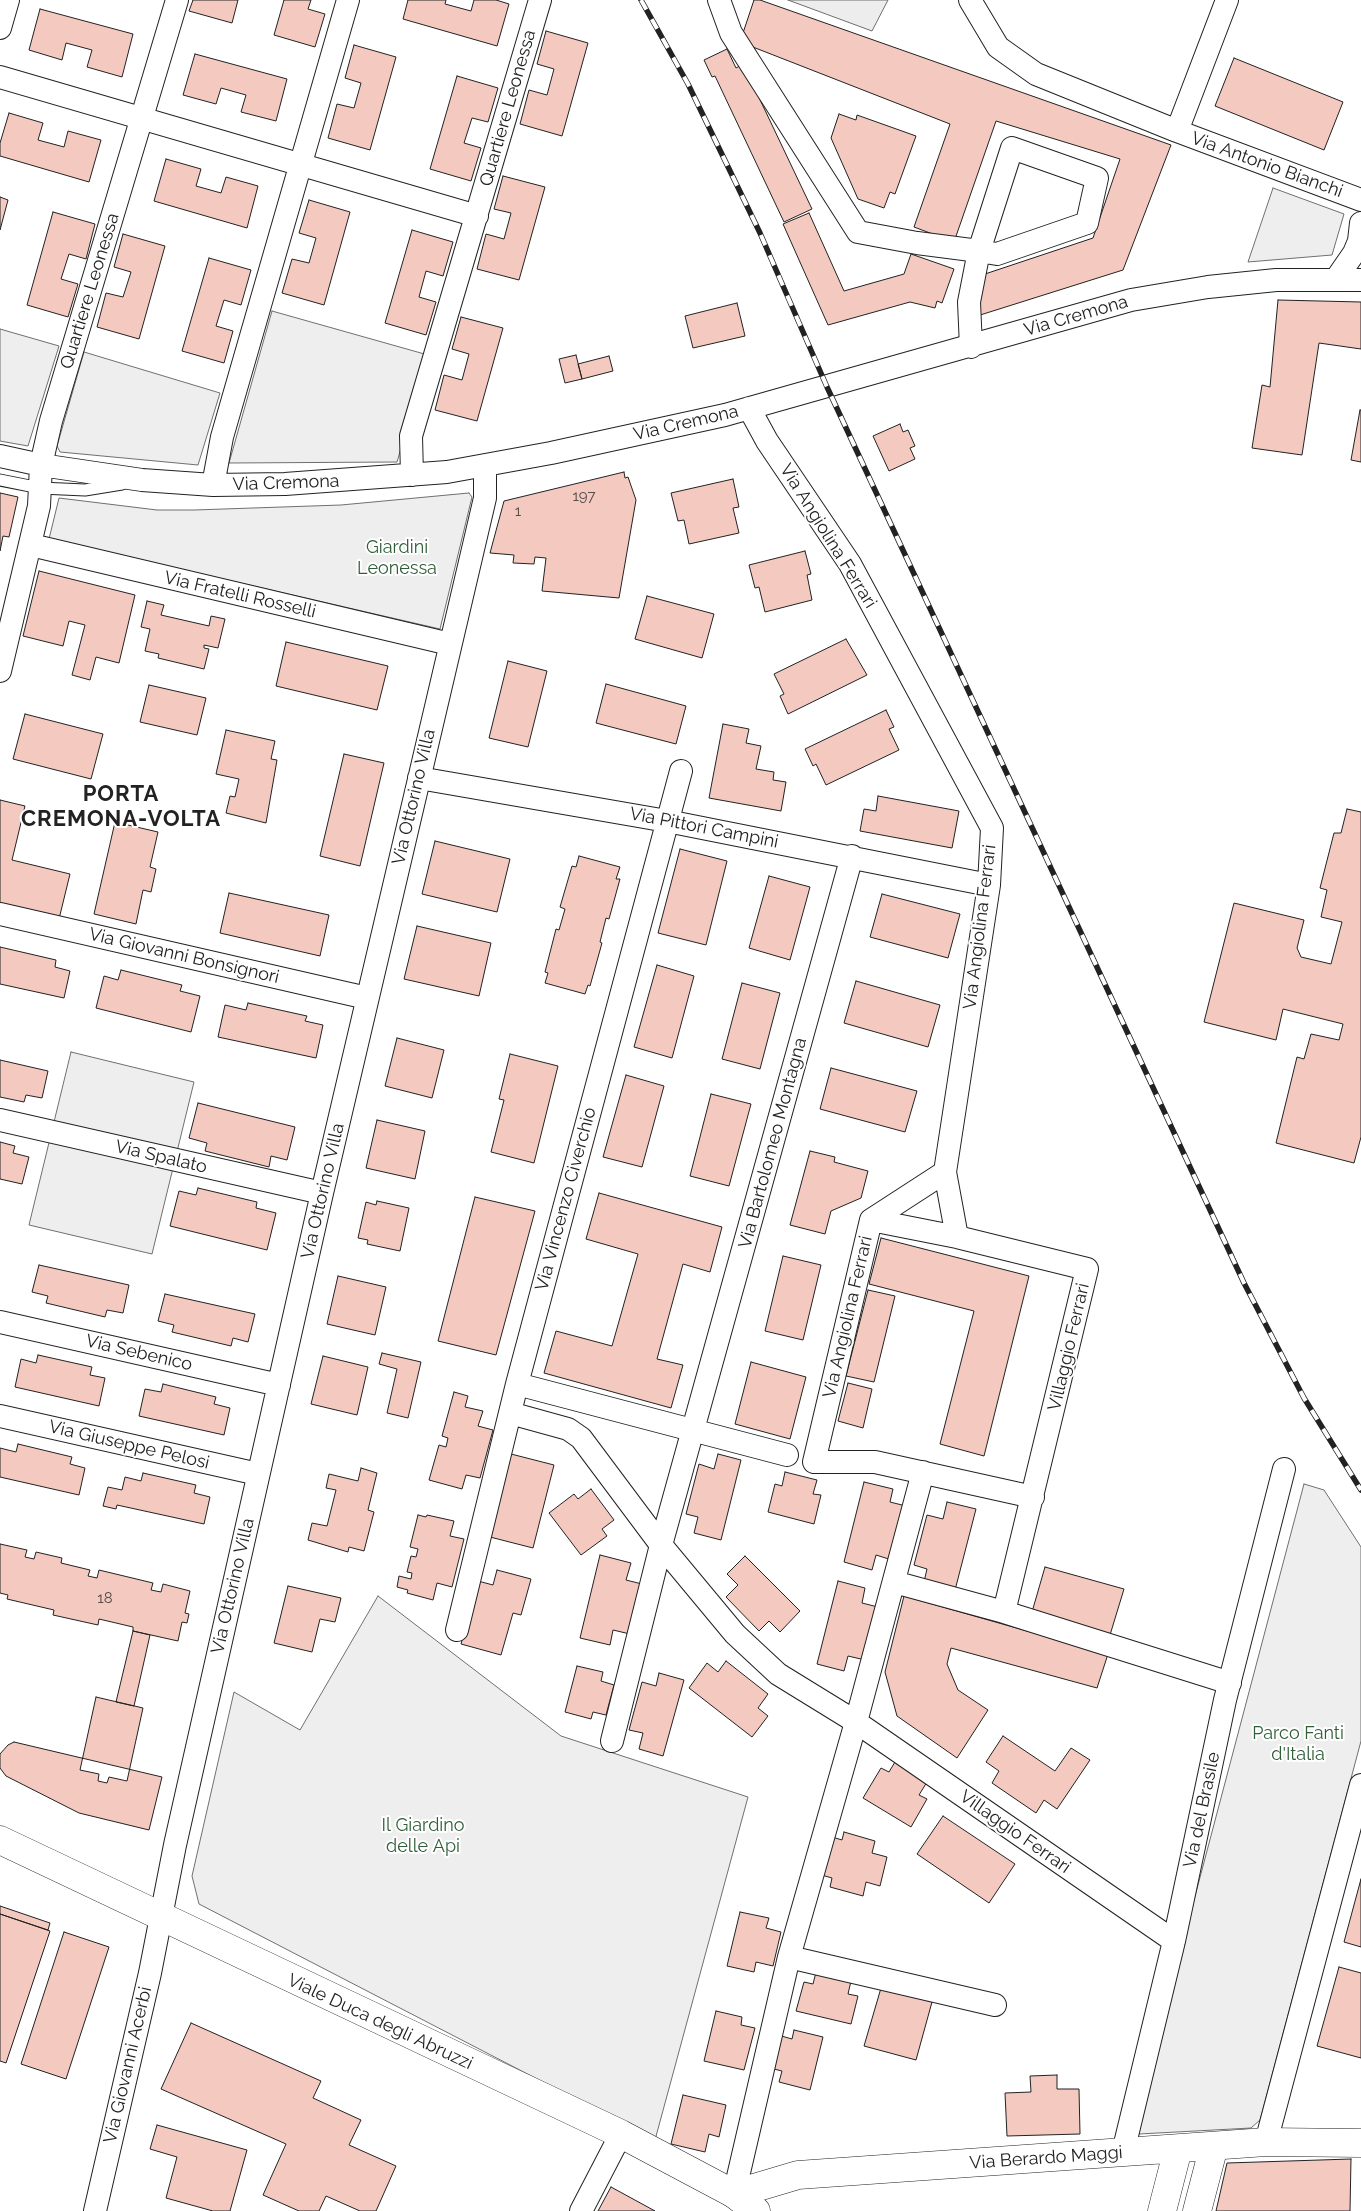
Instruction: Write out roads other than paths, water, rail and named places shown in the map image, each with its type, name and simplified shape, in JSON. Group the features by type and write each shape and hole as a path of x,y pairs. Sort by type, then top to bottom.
{"main road":[{"name":"Viale Duca degli Abruzzi","path":"0,1840 162,1919 621,2134 734,2194 756,2211"},
{"name":"Via Berardo Maggi","path":"734,2194 798,2175 1266,2142 1361,2143"},
{"path":"1197,2211 1214,2146"},
{"path":"1162,2211 1178,2149"}],"street":[{"path":"0,28 8,0"},
{"name":"Quartiere Leonessa","path":"0,671 31,546 39,506 41,465 51,421 177,0"},
{"path":"213,485 222,437 348,0"},
{"name":"Quartiere Leonessa","path":"412,475 411,436 540,0"},
{"path":"719,0 731,34 858,232 979,251 997,254 1087,223 1096,178 1012,148 979,251 969,302 971,347"},
{"name":"Via Antonio Bianchi","path":"970,0 998,47 1036,74 1177,131 1359,199 1361,221 1359,241 1354,253 1336,279"},
{"name":"Via Antonio Bianchi","path":"1177,131 1227,0"},
{"path":"0,77 477,216"},
{"name":"Via Cremona","path":"0,456 41,465 142,480 213,485 285,484 412,475 486,465 552,453 749,408 971,347 1132,300 1227,285 1276,280 1361,280"},
{"name":"Via Angiolina Ferrari","path":"749,408 768,441 850,564 992,828 989,885 945,1172 871,1220 814,1462 875,1462 923,1472"},
{"name":"Via Ottorino Villa","path":"162,1919 175,1845 258,1474 485,498 486,465"},
{"name":"Via Fratelli Rosselli","path":"31,546 450,644"},
{"name":"Via Vincenzo Civerchio","path":"457,1630 517,1384 681,771"},
{"name":"Via Pittori Campini","path":"419,778 667,821 852,856 989,885"},
{"name":"Via Bartolomeo Montagna","path":"612,1742 661,1545 852,856"},
{"name":"Via Giovanni Bonsignori","path":"0,914 368,998"},
{"name":"Via Spalato","path":"0,1120 322,1193"},
{"path":"945,1172 957,1237"},
{"name":"Villaggio Ferrari","path":"871,1220 957,1237 1087,1269 1004,1612"},
{"name":"Via Sebenico","path":"0,1322 279,1384"},
{"path":"517,1384 787,1455"},
{"path":"510,1413 568,1429 581,1438 661,1545"},
{"name":"Via Giuseppe Pelosi","path":"0,1416 258,1474"},
{"name":"Via del Brasile","path":"1123,2152 1174,1941 1230,1683 1284,1469"},
{"path":"734,2194 790,1957 856,1722 923,1472 1033,1497"},
{"name":"Villaggio Ferrari","path":"661,1545 735,1634 778,1674 856,1722 1174,1941"},
{"path":"894,1582 1004,1612 1230,1683"},
{"path":"1266,2142 1361,1785"},
{"name":"Via Giovanni Acerbi","path":"94,2211 162,1919"},
{"path":"790,1957 995,2005"},
{"path":"581,2211 621,2134"}],"lane":[{"path":"0,480 40,488 85,490 142,480"}],"railway":[{"path":"641,0 688,84 760,233 827,387 1244,1283 1304,1398 1361,1490"}],"district":[{"name":"PORTA CREMONA-VOLTA","path":"121,806"}],"park label":[{"name":"Giardini Leonessa","path":"397,558"},
{"name":"Parco Fanti d'Italia","path":"1298,1744"},
{"name":"Il Giardino delle Api","path":"423,1836"}]}
